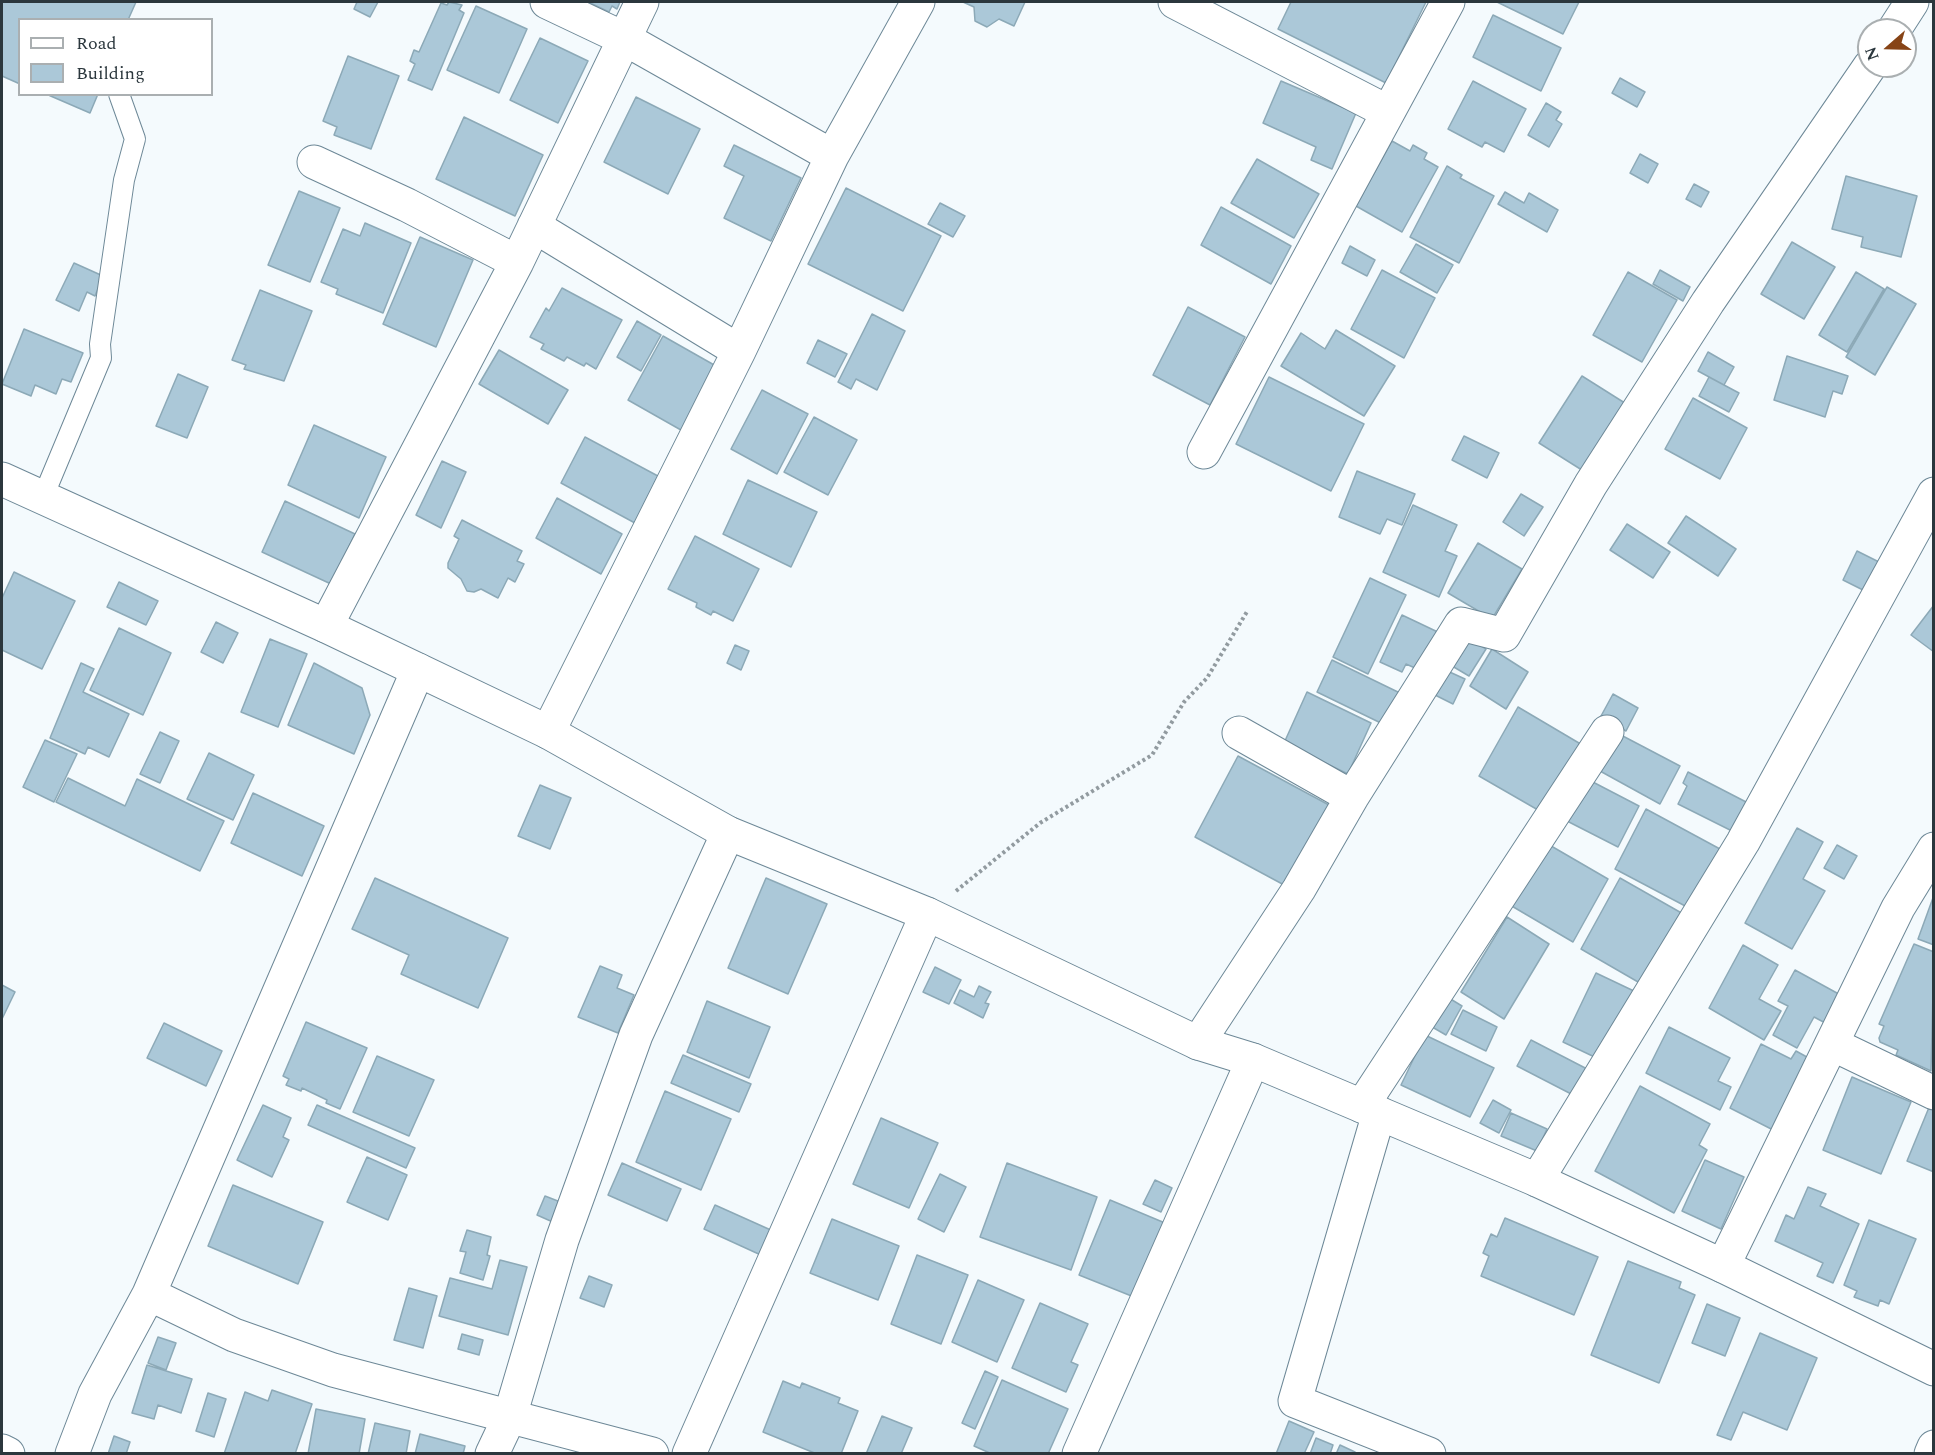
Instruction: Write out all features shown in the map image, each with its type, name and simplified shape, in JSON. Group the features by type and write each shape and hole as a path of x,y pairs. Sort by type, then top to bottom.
{"street":[{"path":"547,2 625,39 832,156"},
{"path":"326,626 517,262 642,2"},
{"path":"548,732 739,351 832,156 918,2"},
{"path":"1175,2 1388,112"},
{"path":"1204,452 1448,2"},
{"path":"1902,18 1912,2"},
{"path":"1198,1043 1299,889 1352,797 1461,624 1504,634 1591,484 1696,321 1862,78"},
{"path":"314,162 407,205 517,262"},
{"path":"534,226 739,351"},
{"path":"2,479 326,626 548,732 728,833 927,914 1198,1043 1253,1060 1537,1179 1723,1266 1934,1369"},
{"path":"1537,1179 1743,842 1934,494"},
{"path":"72,1454 95,1394 149,1294 418,670"},
{"path":"1429,1454 1295,1401 1370,1110 1607,732"},
{"path":"1239,733 1352,797"},
{"path":"492,1454 510,1416 562,1240 636,1035 728,833"},
{"path":"1723,1266 1898,908 1934,849"},
{"path":"689,1454 927,914"},
{"path":"1832,1044 1934,1093"},
{"path":"1078,1454 1253,1060"},
{"path":"149,1294 234,1335 333,1370 652,1454"},
{"path":"1931,1454 1934,1447"},
{"path":"2,1451 8,1454"}],"lane":[{"path":"43,497 101,358 100,344 121,200 135,139 120,96"}],"path":[{"path":"927,914 1040,823 1152,755 1184,702 1207,678 1248,610"}],"building":[{"path":"2,2 136,2 129,18 18,18 18,83 2,76"},
{"path":"357,2 378,2 370,17 354,9"},
{"path":"449,2 462,5 459,10 464,13 432,90 408,80 415,64 410,61 414,50 419,52 441,3 447,5"},
{"path":"588,2 620,2 617,9 612,6 609,12"},
{"path":"963,2 1025,2 1014,26 999,19 987,27 975,21 974,7"},
{"path":"1291,2 1426,2 1386,83 1278,29"},
{"path":"1497,2 1579,2 1563,34"},
{"path":"476,6 527,29 499,93 447,70"},
{"path":"1493,15 1561,48 1541,91 1473,57"},
{"path":"540,38 588,61 558,123 510,100"},
{"path":"348,56 399,76 371,149 334,135 337,127 323,121"},
{"path":"1620,78 1645,92 1637,107 1612,93"},
{"path":"1281,81 1356,113 1332,169 1311,160 1316,147 1263,123"},
{"path":"1473,81 1526,109 1504,152 1485,142 1482,147 1448,129"},
{"path":"51,96 97,96 90,113"},
{"path":"636,97 700,129 668,194 604,162"},
{"path":"1546,103 1561,112 1556,120 1562,124 1549,147 1528,135"},
{"path":"464,117 543,155 515,216 436,179"},
{"path":"1392,141 1410,151 1413,145 1427,153 1424,159 1438,167 1402,232 1356,206"},
{"path":"734,145 801,178 771,241 724,218 744,176 724,166"},
{"path":"1640,154 1658,164 1648,183 1630,173"},
{"path":"1257,159 1319,194 1294,238 1231,203"},
{"path":"1447,166 1462,175 1460,178 1494,196 1459,263 1410,237"},
{"path":"1846,176 1917,196 1901,257 1861,247 1863,237 1832,229"},
{"path":"1694,184 1709,192 1701,207 1686,199"},
{"path":"846,188 941,236 903,311 808,264"},
{"path":"299,191 340,208 310,282 268,265"},
{"path":"1505,192 1524,203 1529,193 1558,210 1547,232 1498,204"},
{"path":"940,203 965,216 953,237 928,224"},
{"path":"1221,207 1291,246 1271,284 1201,245"},
{"path":"365,223 411,243 383,313 336,294 338,289 321,282 343,229 360,236"},
{"path":"420,237 473,260 436,347 383,324"},
{"path":"1792,242 1835,267 1804,319 1761,294"},
{"path":"1416,244 1453,265 1437,293 1400,272"},
{"path":"1350,246 1375,260 1367,276 1342,263"},
{"path":"74,263 103,276 95,296 87,292 79,311 56,300"},
{"path":"1382,270 1435,298 1404,358 1351,329"},
{"path":"1660,270 1690,287 1683,301 1653,284"},
{"path":"1628,272 1677,300 1642,362 1593,335"},
{"path":"1856,272 1884,289 1847,352 1819,335"},
{"path":"1887,287 1916,304 1875,375 1846,357"},
{"path":"562,288 622,320 596,369 586,363 584,366 567,357 564,361 541,349 544,344 530,337 546,308 549,311"},
{"path":"260,290 312,311 284,381 244,369 246,365 232,360"},
{"path":"1188,307 1245,337 1210,405 1153,375"},
{"path":"872,314 905,331 877,390 856,379 851,389 838,382"},
{"path":"637,321 661,335 641,371 617,357"},
{"path":"24,329 83,353 71,382 62,379 56,394 35,385 31,396 2,384"},
{"path":"1336,330 1395,366 1364,416 1281,366 1301,333 1325,349"},
{"path":"663,336 723,370 688,434 628,400"},
{"path":"818,340 847,354 835,377 807,363"},
{"path":"499,350 568,390 548,424 479,384"},
{"path":"1708,352 1734,367 1724,385 1698,371"},
{"path":"1787,356 1848,376 1842,394 1833,391 1825,417 1774,400"},
{"path":"178,374 208,387 187,438 156,426"},
{"path":"1582,376 1628,405 1585,472 1539,443"},
{"path":"1269,377 1364,424 1331,491 1236,444"},
{"path":"1709,377 1739,393 1729,412 1699,396"},
{"path":"762,390 808,414 777,474 731,449"},
{"path":"1693,398 1747,428 1720,479 1665,449"},
{"path":"814,417 857,440 828,495 784,472"},
{"path":"314,425 386,457 359,518 288,485"},
{"path":"1464,436 1499,453 1487,478 1452,460"},
{"path":"585,437 671,483 646,529 561,483"},
{"path":"442,461 466,472 441,528 416,515"},
{"path":"1357,471 1415,494 1402,525 1387,519 1380,534 1339,517"},
{"path":"748,480 817,512 791,567 723,534"},
{"path":"1521,494 1543,507 1524,536 1503,522"},
{"path":"557,498 622,534 601,574 536,538"},
{"path":"285,501 355,534 331,584 262,552"},
{"path":"1413,505 1457,525 1445,551 1457,556 1439,597 1383,572"},
{"path":"1686,516 1736,549 1718,576 1668,543"},
{"path":"462,520 522,551 517,561 524,564 515,582 508,578 498,598 481,589 474,592 467,591 461,579 448,568 459,539 454,536"},
{"path":"1627,524 1670,552 1653,578 1610,550"},
{"path":"695,536 759,569 733,621 713,611 711,615 696,607 697,603 668,589"},
{"path":"1478,543 1522,569 1492,619 1448,593"},
{"path":"1857,551 1879,562 1865,591 1843,580"},
{"path":"14,572 75,601 42,669 2,650 2,598"},
{"path":"1370,578 1406,595 1368,674 1333,657"},
{"path":"119,582 158,601 146,625 107,607"},
{"path":"1934,605 1934,652 1911,635"},
{"path":"1402,615 1442,634 1424,672 1406,664 1402,672 1380,662"},
{"path":"216,622 238,633 223,663 201,652"},
{"path":"119,628 171,653 143,715 90,690"},
{"path":"1464,635 1486,649 1469,676 1447,663"},
{"path":"270,639 307,654 278,727 241,712"},
{"path":"735,645 749,651 741,670 727,663"},
{"path":"1492,649 1528,672 1506,709 1470,686"},
{"path":"1332,660 1402,694 1387,726 1317,692"},
{"path":"81,663 94,669 83,692 129,714 109,757 88,747 85,754 50,738"},
{"path":"314,663 362,688 370,715 354,754 288,725"},
{"path":"1443,669 1465,679 1453,704 1431,693"},
{"path":"1307,692 1371,723 1348,774 1284,743"},
{"path":"1613,694 1638,708 1626,731 1601,716"},
{"path":"1518,707 1584,746 1545,814 1479,776"},
{"path":"160,732 179,741 160,783 140,774"},
{"path":"1619,734 1680,766 1660,804 1600,771"},
{"path":"45,740 77,754 54,802 23,787"},
{"path":"209,753 254,775 233,820 187,799"},
{"path":"1238,756 1329,805 1286,886 1195,837"},
{"path":"1688,772 1750,804 1736,833 1678,804 1687,786 1683,783"},
{"path":"68,778 125,806 137,779 224,821 200,871 56,802"},
{"path":"1589,780 1639,806 1618,847 1567,821"},
{"path":"540,785 571,798 550,849 518,836"},
{"path":"253,793 324,826 302,876 231,843"},
{"path":"1646,809 1720,849 1689,908 1615,869"},
{"path":"1797,828 1823,842 1803,879 1825,891 1792,949 1745,923"},
{"path":"1546,843 1608,879 1573,942 1510,905"},
{"path":"1837,845 1857,856 1844,879 1824,868"},
{"path":"375,878 508,938 478,1008 401,974 409,955 352,929"},
{"path":"766,878 827,904 788,994 728,968"},
{"path":"1620,878 1685,915 1645,986 1581,949"},
{"path":"1934,895 1934,945 1918,939"},
{"path":"1507,917 1549,944 1504,1019 1461,992"},
{"path":"1914,944 1934,952 1931,1071 1896,1055 1898,1050 1880,1042 1879,1038 1884,1026 1879,1024"},
{"path":"1743,945 1778,965 1759,999 1781,1011 1764,1040 1709,1008"},
{"path":"600,966 622,975 617,988 634,995 618,1033 578,1017"},
{"path":"935,967 961,980 949,1004 923,992"},
{"path":"1795,970 1846,998 1831,1026 1814,1017 1797,1048 1773,1035 1788,1006 1778,1001"},
{"path":"1596,973 1636,992 1603,1061 1563,1042"},
{"path":"2,985 15,992 2,1019"},
{"path":"979,986 991,992 985,1003 989,1004 983,1018 954,1003 960,990 974,997"},
{"path":"1444,995 1462,1006 1446,1035 1427,1024"},
{"path":"707,1001 770,1027 749,1078 687,1052"},
{"path":"1463,1010 1497,1027 1486,1051 1451,1034"},
{"path":"306,1022 367,1048 340,1109 302,1088 301,1091 286,1085 289,1079 283,1076"},
{"path":"164,1023 222,1051 206,1086 147,1058"},
{"path":"1669,1027 1730,1058 1718,1081 1731,1087 1720,1110 1646,1073"},
{"path":"1425,1035 1494,1068 1470,1117 1401,1085"},
{"path":"1531,1040 1591,1071 1577,1097 1517,1066"},
{"path":"1761,1044 1791,1059 1796,1051 1816,1062 1781,1134 1730,1108"},
{"path":"683,1055 751,1084 739,1112 671,1083"},
{"path":"377,1056 434,1080 409,1136 353,1112"},
{"path":"1852,1077 1911,1102 1881,1174 1823,1150"},
{"path":"1640,1086 1710,1124 1699,1145 1707,1150 1674,1213 1595,1171"},
{"path":"665,1091 731,1119 701,1190 636,1162"},
{"path":"1493,1100 1511,1110 1499,1133 1480,1123"},
{"path":"263,1105 291,1118 283,1137 289,1140 272,1177 237,1160"},
{"path":"317,1105 415,1148 406,1168 308,1125"},
{"path":"1930,1105 1934,1106 1934,1172 1907,1161"},
{"path":"1511,1113 1547,1129 1537,1151 1501,1136"},
{"path":"881,1118 938,1143 909,1208 853,1184"},
{"path":"367,1157 407,1175 388,1220 347,1202"},
{"path":"1705,1160 1744,1177 1721,1229 1682,1211"},
{"path":"622,1163 681,1189 667,1221 608,1195"},
{"path":"1007,1163 1097,1197 1071,1270 980,1237"},
{"path":"940,1174 966,1187 944,1232 918,1219"},
{"path":"1155,1180 1172,1188 1161,1212 1143,1204"},
{"path":"233,1185 323,1222 298,1284 208,1246"},
{"path":"1808,1187 1826,1194 1820,1206 1859,1224 1833,1283 1817,1276 1823,1263 1775,1241 1786,1215 1794,1219"},
{"path":"545,1196 563,1203 555,1223 537,1215"},
{"path":"1110,1200 1165,1223 1134,1297 1079,1275"},
{"path":"715,1205 773,1231 763,1256 704,1229"},
{"path":"1505,1218 1598,1257 1574,1315 1481,1276 1489,1256 1483,1253 1491,1234 1497,1237"},
{"path":"832,1219 899,1246 878,1300 810,1273"},
{"path":"1869,1220 1916,1239 1889,1304 1880,1300 1878,1306 1854,1297 1857,1291 1844,1285"},
{"path":"467,1230 491,1237 487,1255 490,1256 483,1280 460,1273 466,1252 460,1251"},
{"path":"917,1255 968,1275 941,1344 891,1324"},
{"path":"500,1260 527,1267 508,1335 439,1316 450,1278 492,1289"},
{"path":"1628,1261 1681,1282 1679,1288 1695,1295 1659,1383 1591,1355"},
{"path":"589,1276 612,1285 604,1307 580,1298"},
{"path":"978,1280 1024,1300 997,1362 952,1342"},
{"path":"409,1288 437,1296 423,1348 394,1340"},
{"path":"1040,1303 1088,1324 1071,1362 1078,1365 1066,1392 1012,1368"},
{"path":"1707,1304 1740,1318 1725,1356 1692,1343"},
{"path":"1760,1333 1817,1358 1787,1430 1743,1412 1731,1440 1717,1435"},
{"path":"462,1334 483,1340 479,1355 458,1349"},
{"path":"158,1337 176,1343 166,1370 148,1363"},
{"path":"147,1365 192,1379 181,1413 158,1405 154,1419 132,1413"},
{"path":"985,1371 998,1377 975,1429 962,1423"},
{"path":"1002,1380 1068,1409 1048,1454 992,1454 974,1446"},
{"path":"783,1381 800,1388 802,1383 840,1398 838,1403 858,1411 841,1454 817,1454 763,1432"},
{"path":"272,1390 312,1404 295,1454 224,1454 245,1392 268,1401"},
{"path":"208,1393 226,1399 214,1437 196,1431"},
{"path":"316,1409 365,1419 359,1454 308,1454"},
{"path":"882,1416 912,1428 901,1454 866,1454"},
{"path":"1289,1421 1314,1432 1304,1454 1276,1454"},
{"path":"375,1423 410,1431 406,1454 368,1454"},
{"path":"420,1434 465,1446 463,1454 415,1454"},
{"path":"114,1436 130,1442 126,1454 108,1454"},
{"path":"1316,1438 1333,1445 1330,1454 1310,1454"},
{"path":"1340,1445 1355,1452 1354,1454 1336,1454"}]}
